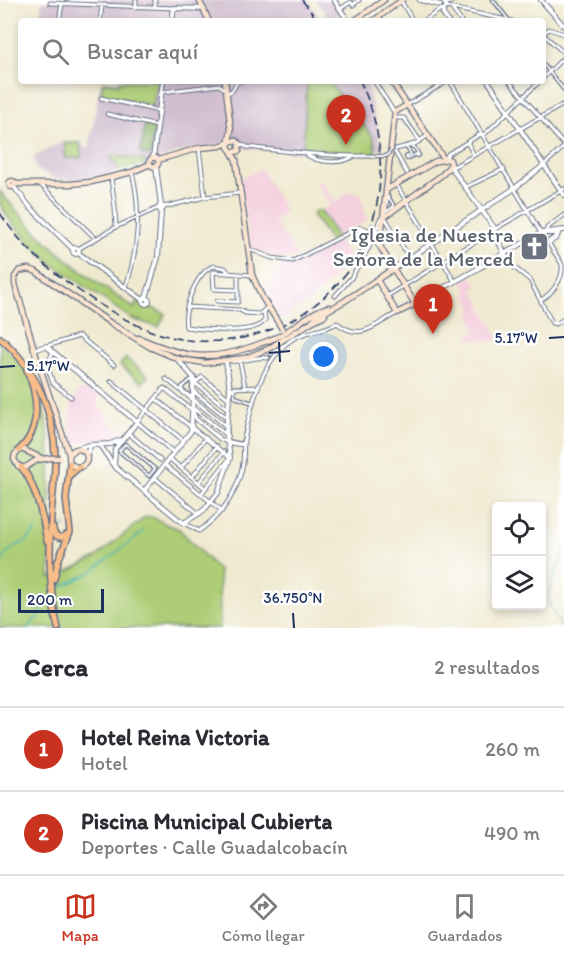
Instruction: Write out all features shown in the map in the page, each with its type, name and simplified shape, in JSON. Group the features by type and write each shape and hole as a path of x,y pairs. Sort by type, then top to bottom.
{"main road":[{"path":"199,0 208,18"},
{"path":"358,18 384,0"},
{"path":"376,18 401,0"},
{"path":"225,84 231,130 230,151"},
{"path":"393,84 444,159"},
{"path":"377,280 397,313 415,304 380,246 395,115 407,105"},
{"path":"231,130 239,146 236,160 252,275 266,309 283,331"},
{"path":"150,164 150,159 199,148 220,146 230,142 239,146"},
{"path":"220,146 230,151 236,160"},
{"path":"230,151 239,146"},
{"path":"15,185 70,184 111,178 150,164 156,166 158,164 155,159"},
{"path":"444,159 442,166 450,167"},
{"path":"386,190 434,162 444,159"},
{"path":"385,215 406,202 450,167"},
{"path":"318,311 325,311 337,305 393,269"},
{"path":"52,592 58,561 69,539 70,528 66,499 70,462 66,442 34,350 15,284 16,275 21,270 35,271 150,347 182,362 214,363 246,358 268,349 323,317 325,311"},
{"path":"108,320 162,348 190,356 205,357 238,351 272,339 318,311 337,305"},
{"path":"0,338 19,356 37,382 51,428 55,461 51,518 51,565 52,592 58,628"},
{"path":"19,356 33,383 36,413 30,434 15,454 14,459 28,477 40,509 51,565"},
{"path":"182,362 190,356"},
{"path":"214,356 211,360 214,363"},
{"path":"205,357 208,359 205,363"},
{"path":"66,442 82,450 86,455 86,463 69,477"},
{"path":"61,458 76,449"},
{"path":"19,450 27,451 43,459"},
{"path":"31,455 31,462"},
{"path":"21,468 27,467 31,462 50,458 61,458 79,467"},
{"path":"51,518 57,537 65,537 70,528"}],"street":[{"path":"95,0 95,5"},
{"path":"109,0 109,5"},
{"path":"127,6 128,0"},
{"path":"136,0 136,7"},
{"path":"155,0 155,7"},
{"path":"334,0 346,18"},
{"path":"340,9 359,0"},
{"path":"401,0 411,18"},
{"path":"420,0 497,18"},
{"path":"428,18 454,0"},
{"path":"493,0 508,18"},
{"path":"541,0 564,26"},
{"path":"50,3 87,2 95,5 204,9"},
{"path":"60,18 62,4"},
{"path":"100,18 102,5"},
{"path":"444,6 458,18"},
{"path":"172,18 174,8"},
{"path":"546,32 549,29 564,34"},
{"path":"546,37 564,55 546,75"},
{"path":"546,68 564,90"},
{"path":"155,159 163,84"},
{"path":"162,92 219,85 227,92 232,91 237,84"},
{"path":"376,84 395,115 404,118 420,141"},
{"path":"407,105 444,84"},
{"path":"451,84 529,210 546,243 557,235 543,234"},
{"path":"387,296 494,230 563,192 490,84"},
{"path":"393,269 515,188 564,146 511,84"},
{"path":"444,159 467,142 479,135 484,135 536,84"},
{"path":"101,98 159,111"},
{"path":"564,104 450,167 482,209 513,266 530,279 552,323 556,324 564,319"},
{"path":"107,114 157,126"},
{"path":"239,146 300,153 320,160 344,161 354,157 392,153 428,136"},
{"path":"467,142 474,155"},
{"path":"406,147 414,147 419,155 416,154 407,159 406,157 411,154 406,147"},
{"path":"199,148 205,197"},
{"path":"392,153 407,173"},
{"path":"15,185 37,213 77,251 125,288 145,299 158,257 161,208 156,166"},
{"path":"466,188 504,169"},
{"path":"125,288 135,253 138,217 132,172"},
{"path":"111,178 116,227"},
{"path":"39,183 95,238"},
{"path":"396,184 454,282"},
{"path":"77,251 116,227 161,208 205,197 240,193"},
{"path":"335,296 351,278 380,219 385,215 409,257"},
{"path":"543,234 564,215"},
{"path":"247,249 272,258 293,261 362,227 374,234 380,246"},
{"path":"415,304 543,234 561,231"},
{"path":"541,300 555,289 563,273 564,267 549,243 558,237 561,231"},
{"path":"229,273 220,266 206,269 189,297 186,327 251,329 263,324 266,320 266,309"},
{"path":"237,290 213,288 213,272 252,275"},
{"path":"217,301 238,302 238,274"},
{"path":"187,307 240,310 245,314 260,314 266,309"},
{"path":"100,445 114,466 184,523 199,531 222,511 236,489 258,387 270,358 301,334 323,330 336,323 350,332 363,332 397,313"},
{"path":"34,350 80,336 114,364"},
{"path":"46,346 175,453"},
{"path":"53,352 47,365 53,382 71,397"},
{"path":"199,483 227,450 229,442 226,426 230,389 228,361 240,362 262,357 270,358"},
{"path":"144,491 192,428 195,384 194,378 182,362"},
{"path":"240,362 245,387"},
{"path":"195,384 202,377 228,399"},
{"path":"166,379 193,399"},
{"path":"193,399 192,379 182,387 182,390 193,399 226,426"},
{"path":"111,381 184,441"},
{"path":"195,384 227,408"},
{"path":"230,389 258,387"},
{"path":"114,466 114,451 121,440 164,388 227,436"},
{"path":"184,523 199,514 211,502 223,483 230,458 229,442 228,409 231,390 234,390 235,397 253,403 243,442 229,442"},
{"path":"193,391 226,417"},
{"path":"156,399 230,458"},
{"path":"193,409 196,419 220,439 244,445"},
{"path":"128,433 160,460"},
{"path":"181,468 206,438"},
{"path":"76,449 121,440"},
{"path":"124,444 155,469 149,476 119,451 124,444"},
{"path":"86,455 92,445"},
{"path":"192,477 217,446"},
{"path":"202,494 230,458"},
{"path":"170,459 206,488"},
{"path":"227,463 220,485 211,500 202,494 221,471 227,463"},
{"path":"165,465 222,511"},
{"path":"155,478 199,514"}],"shaded area":[{"path":"307,0 320,18 39,18 42,1"},
{"path":"315,0 331,0 340,13 328,18"},
{"path":"100,84 367,84 381,149 376,150 376,154 291,152 244,148 232,137 229,142 184,151 108,175 82,180 55,179 36,169 34,157 62,142 82,142 83,147 89,148"},
{"path":"261,169 286,212 274,221 298,257 291,259 272,257 250,246 241,178"},
{"path":"320,180 335,202 350,192 363,194 361,200 368,220 329,241 311,214 330,205 316,182"},
{"path":"338,241 350,257 310,301 281,319 266,293 285,262 295,263 313,256"},
{"path":"471,276 478,286 473,289 499,339 494,341 469,339 468,334 474,333 476,329 470,315 473,309 467,296 463,295 468,292 462,281"},
{"path":"89,388 98,394 98,406 107,414 105,416 107,419 124,433 111,442 70,442 71,403 78,391"}],"green space":[{"path":"103,84 157,84 153,106 101,94"},
{"path":"307,84 331,84 373,137 376,154 303,152"},
{"path":"145,124 155,127 150,156 140,154"},
{"path":"65,143 80,143 81,158 65,158"},
{"path":"111,155 146,161 146,164 118,170 116,163 112,163"},
{"path":"0,191 45,240 97,283 134,308 139,300 143,306 165,314 159,327 132,319 51,263 27,240 7,216 0,204"},
{"path":"315,211 321,211 337,237 330,241 312,214"},
{"path":"0,342 17,359 29,376 44,411 50,450 50,578 95,558 145,517 152,517 179,529 219,571 220,628 0,628"},
{"path":"126,358 148,376 142,383 120,365"}],"waterway":[{"path":"55,526 66,526"},
{"path":"0,567 7,553 17,545 24,543 36,531"},
{"path":"57,589 90,573 144,531"},
{"path":"562,628 550,606 548,595 564,550"},
{"path":"28,628 42,611 44,599"}],"railway":[{"path":"302,0 316,18"},
{"path":"0,213 26,247 58,275 106,308 145,328 173,337 202,341 230,340 272,329 297,317 325,296 348,271 364,243 375,212 380,180 379,147 372,113 361,84"}],"place":[{"name":"Piscina Municipal Cubierta","path":"346,145"},
{"name":"Iglesia de Nuestra Señora de la Merced","path":"535,246"},
{"name":"Hotel Reina Victoria","path":"433,334"}]}
